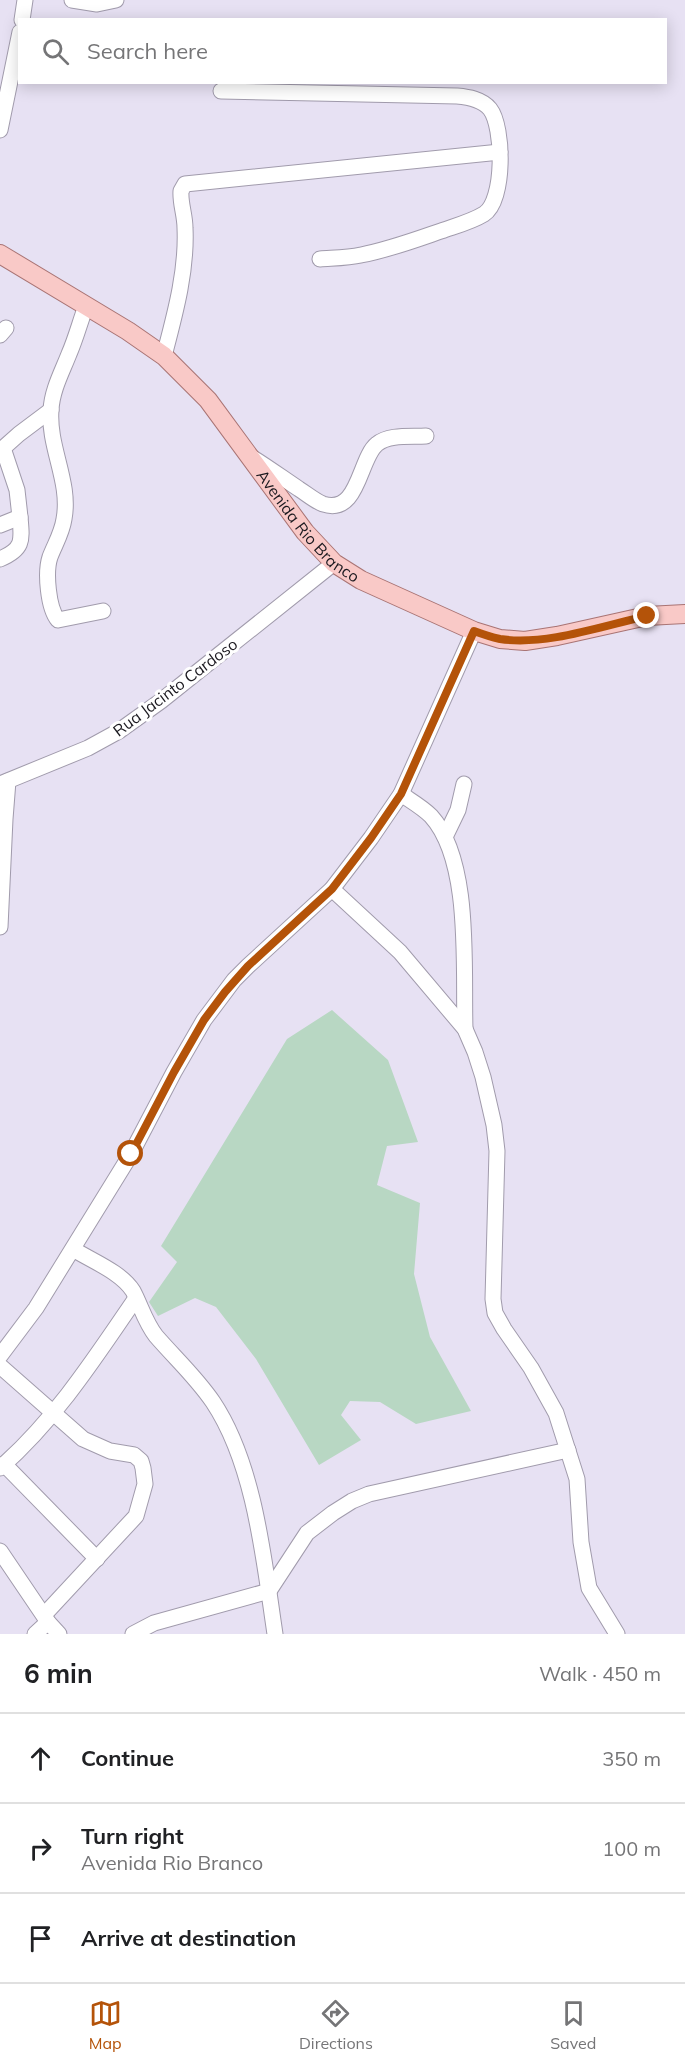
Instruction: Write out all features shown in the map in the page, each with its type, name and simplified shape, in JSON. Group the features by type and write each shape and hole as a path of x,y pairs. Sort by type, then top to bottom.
{"main road":[{"name":"Avenida Rio Branco","path":"0,254 164,356 189,378 208,400 305,532 334,563 361,580 474,631 500,639 525,640 557,636 647,616 685,614"}],"street":[{"path":"22,18 26,0"},
{"path":"72,0 97,4 116,0"},
{"path":"0,130 18,42"},
{"path":"221,91 470,97 482,102 495,118 500,153 498,190 494,201 485,213 457,225 373,252 320,259"},
{"path":"164,356 179,297 182,275 185,227 181,191 185,184 500,153"},
{"path":"86,306 54,393 51,410 52,428 65,493 65,517 48,568 51,607 55,617 61,620 103,611"},
{"path":"0,559 14,552 22,541 17,490 1,450 51,410"},
{"path":"248,455 317,501 330,505 339,503 352,494 369,455 377,444 391,438 426,436"},
{"path":"0,525 20,517"},
{"name":"Rua Jacinto Cardoso","path":"4,783 88,748 118,731 161,701 334,563"},
{"path":"0,1356 36,1308 74,1249 131,1154 204,1020 248,966 332,889 401,794 474,631"},
{"path":"0,927 4,783"},
{"path":"445,837 458,810 464,784"},
{"path":"401,794 430,815 445,837 456,871 462,909 465,1029 483,1077 496,1142 497,1196 492,1299 495,1312 550,1400 558,1419 578,1486 581,1542 589,1588 617,1634"},
{"path":"332,889 388,939 465,1029"},
{"path":"74,1249 126,1283 154,1333 202,1387 224,1421 237,1453 261,1537 275,1634"},
{"path":"97,1559 2,1466 54,1412 80,1381 136,1298"},
{"path":"0,1366 83,1439 110,1450 134,1455 141,1461 143,1467 145,1484 136,1516 46,1618 35,1634"},
{"path":"133,1634 154,1623 268,1591 307,1533 352,1501 369,1494 568,1450"},
{"path":"0,1551 59,1634"}],"green space":[{"path":"332,1010 388,1060 418,1142 387,1146 377,1185 420,1203 414,1274 430,1337 471,1411 416,1424 380,1402 350,1401 341,1415 361,1440 319,1465 256,1359 216,1307 195,1298 158,1316 149,1302 177,1262 161,1246 287,1039"}],"route":[{"path":"131,1154 204,1020 234,980 332,889 401,794 474,631 500,639 525,640 557,636 647,616"}]}
